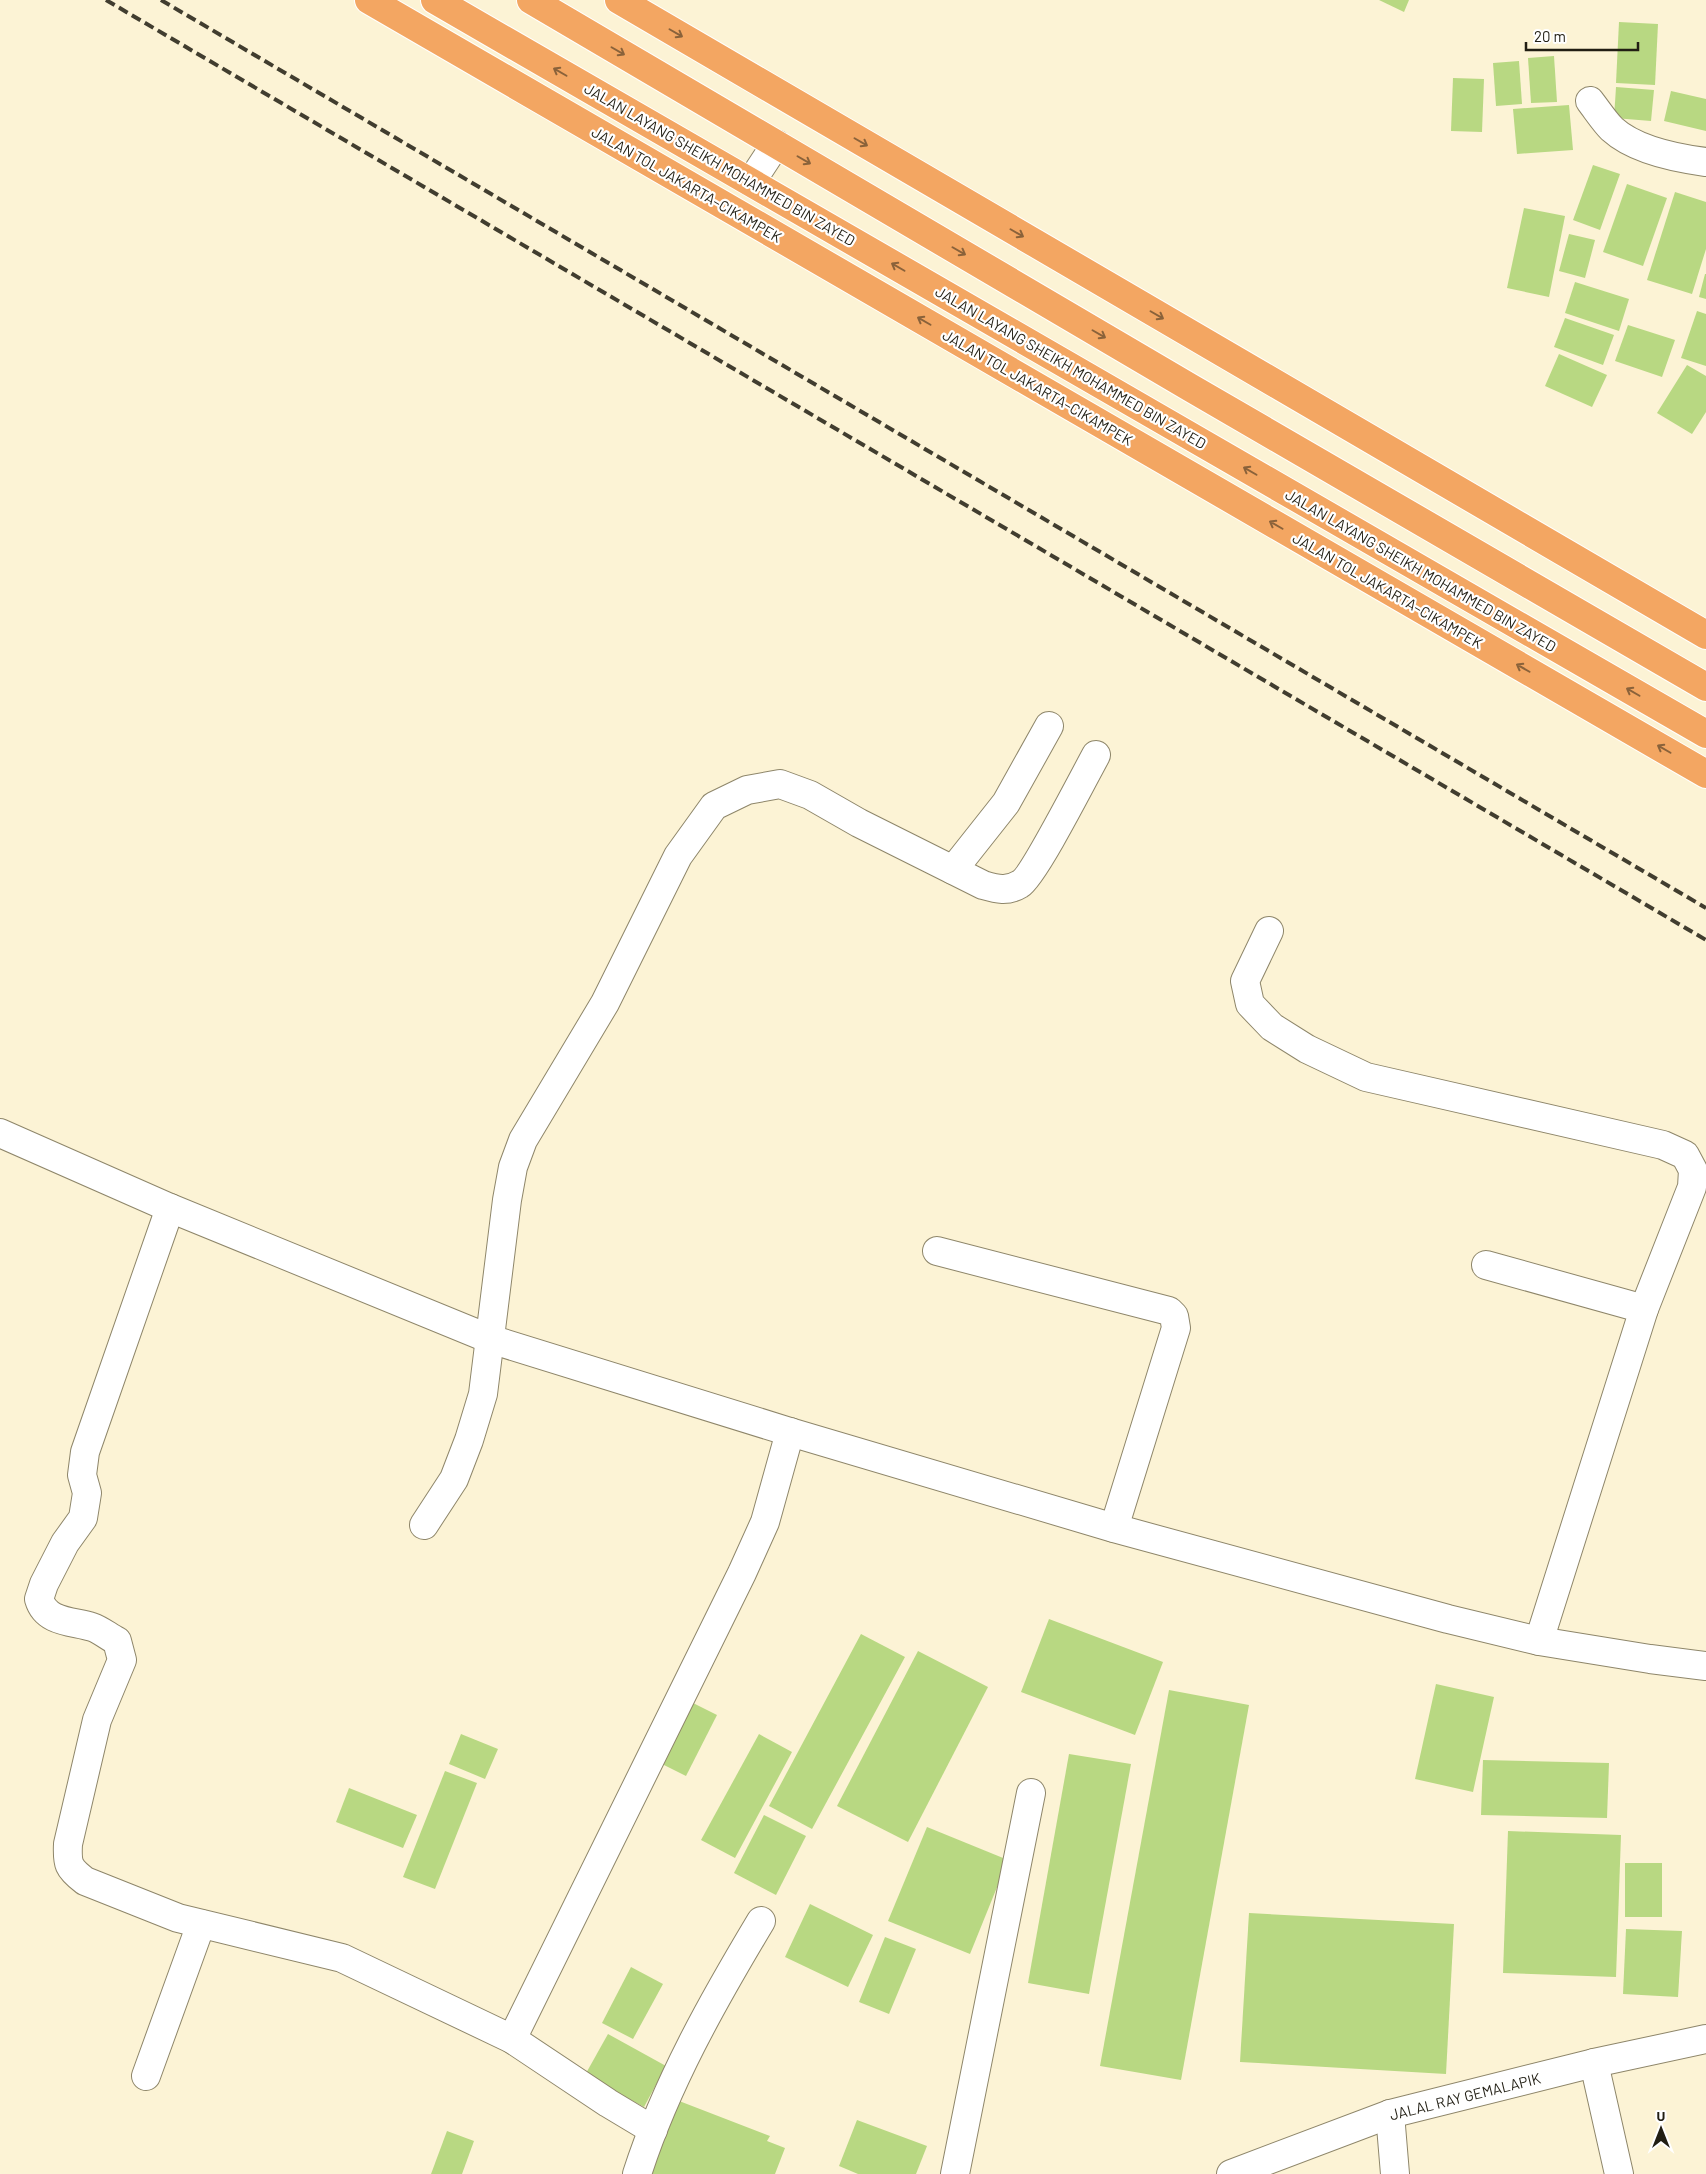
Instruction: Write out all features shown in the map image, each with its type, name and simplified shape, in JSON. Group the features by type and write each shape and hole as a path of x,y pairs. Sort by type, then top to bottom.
{"highway":[{"name":"JALAN TOL JAKARTA–CIKAMPEK","path":"369,0 1706,774"},
{"name":"JALAN LAYANG SHEIKH MOHAMMED BIN ZAYED","path":"436,0 1706,734"},
{"path":"531,0 1706,687"},
{"path":"619,0 1706,635"}],"street":[{"path":"1590,101 1612,129 1632,142 1655,151 1706,162"},
{"path":"751,182 776,144"},
{"path":"953,870 1006,803 1050,726"},
{"path":"424,1525 454,1479 469,1440 483,1394 506,1200 513,1167 523,1140 605,1003 678,856 714,806 747,790 780,784 810,795 859,823 983,885 1004,890 1022,884 1036,864 1096,755"},
{"path":"1269,931 1245,981 1250,1004 1272,1027 1306,1049 1366,1077 1664,1145 1685,1155 1693,1170 1692,1187 1644,1310 1539,1641"},
{"path":"0,1133 170,1208 490,1339 790,1432 1114,1528 1448,1619 1539,1641 1706,1666"},
{"path":"170,1208 85,1452 82,1475 87,1493 84,1518 65,1543 44,1584 39,1600 45,1612 52,1616 65,1622 94,1628 116,1641 122,1660 97,1720 68,1844 67,1862 74,1873 85,1881 178,1918 342,1958 512,2039 608,2103 653,2130"},
{"path":"936,1252 1169,1311 1174,1316 1176,1328 1114,1528"},
{"path":"1486,1264 1644,1310"},
{"path":"512,2039 742,1573 765,1522 790,1432"},
{"path":"955,2174 1031,1793"},
{"path":"637,2174 653,2130 691,2044 719,1991 761,1921"},
{"path":"146,2076 201,1924"},
{"name":"JALAL RAY GEMALAPIK","path":"1231,2174 1390,2114 1594,2064 1706,2039"},
{"path":"1594,2064 1619,2174"},
{"path":"1390,2114 1394,2174"}],"building":[{"path":"1379,0 1409,0 1404,12"},
{"path":"1619,22 1658,24 1655,85 1616,83"},
{"path":"1554,56 1557,102 1531,103 1528,58"},
{"path":"1519,61 1522,104 1496,106 1493,63"},
{"path":"1453,78 1484,79 1482,132 1451,131"},
{"path":"1616,87 1654,90 1651,121 1614,118"},
{"path":"1671,91 1706,99 1706,131 1664,121"},
{"path":"1569,105 1573,150 1517,154 1513,109"},
{"path":"1593,165 1620,174 1600,230 1573,220"},
{"path":"1627,184 1667,198 1643,266 1603,252"},
{"path":"1675,192 1706,202 1706,249 1692,294 1647,280"},
{"path":"1524,208 1565,216 1549,297 1507,288"},
{"path":"1569,234 1595,240 1585,278 1559,271"},
{"path":"1706,274 1706,299 1699,297"},
{"path":"1575,282 1629,299 1619,331 1565,313"},
{"path":"1697,311 1706,314 1706,366 1681,358"},
{"path":"1565,318 1614,335 1603,365 1554,347"},
{"path":"1628,325 1675,340 1662,377 1615,361"},
{"path":"1559,354 1607,375 1592,407 1545,386"},
{"path":"1687,365 1706,376 1706,412 1692,434 1657,413"},
{"path":"1049,1619 1163,1662 1135,1735 1021,1692"},
{"path":"861,1634 905,1657 812,1829 769,1806"},
{"path":"918,1651 988,1687 908,1842 837,1806"},
{"path":"1436,1684 1494,1697 1473,1792 1415,1779"},
{"path":"1169,1690 1249,1705 1181,2080 1100,2066"},
{"path":"685,1699 717,1715 686,1776 654,1760"},
{"path":"461,1734 498,1749 485,1779 449,1764"},
{"path":"759,1734 792,1752 735,1858 701,1840"},
{"path":"1069,1754 1131,1764 1089,1994 1028,1983"},
{"path":"1483,1760 1609,1763 1607,1818 1481,1815"},
{"path":"445,1771 477,1783 435,1889 403,1877"},
{"path":"349,1788 417,1815 403,1848 336,1822"},
{"path":"764,1815 806,1836 776,1895 734,1873"},
{"path":"927,1827 1008,1860 970,1954 888,1921"},
{"path":"1508,1831 1621,1835 1616,1977 1503,1973"},
{"path":"1625,1863 1662,1863 1662,1917 1625,1917"},
{"path":"810,1904 873,1935 848,1987 785,1957"},
{"path":"1249,1913 1454,1924 1446,2074 1240,2062"},
{"path":"1626,1929 1682,1931 1678,1997 1623,1994"},
{"path":"885,1937 916,1949 889,2014 859,2002"},
{"path":"631,1967 663,1984 633,2039 602,2023"},
{"path":"608,2034 666,2066 644,2107 585,2075"},
{"path":"674,2099 770,2136 767,2141 785,2148 775,2174 645,2174"},
{"path":"857,2120 927,2146 916,2174 858,2174 839,2166"},
{"path":"447,2131 474,2141 462,2174 431,2174"}],"railway":[{"path":"106,0 1706,940"},
{"path":"161,0 1706,908"}]}
